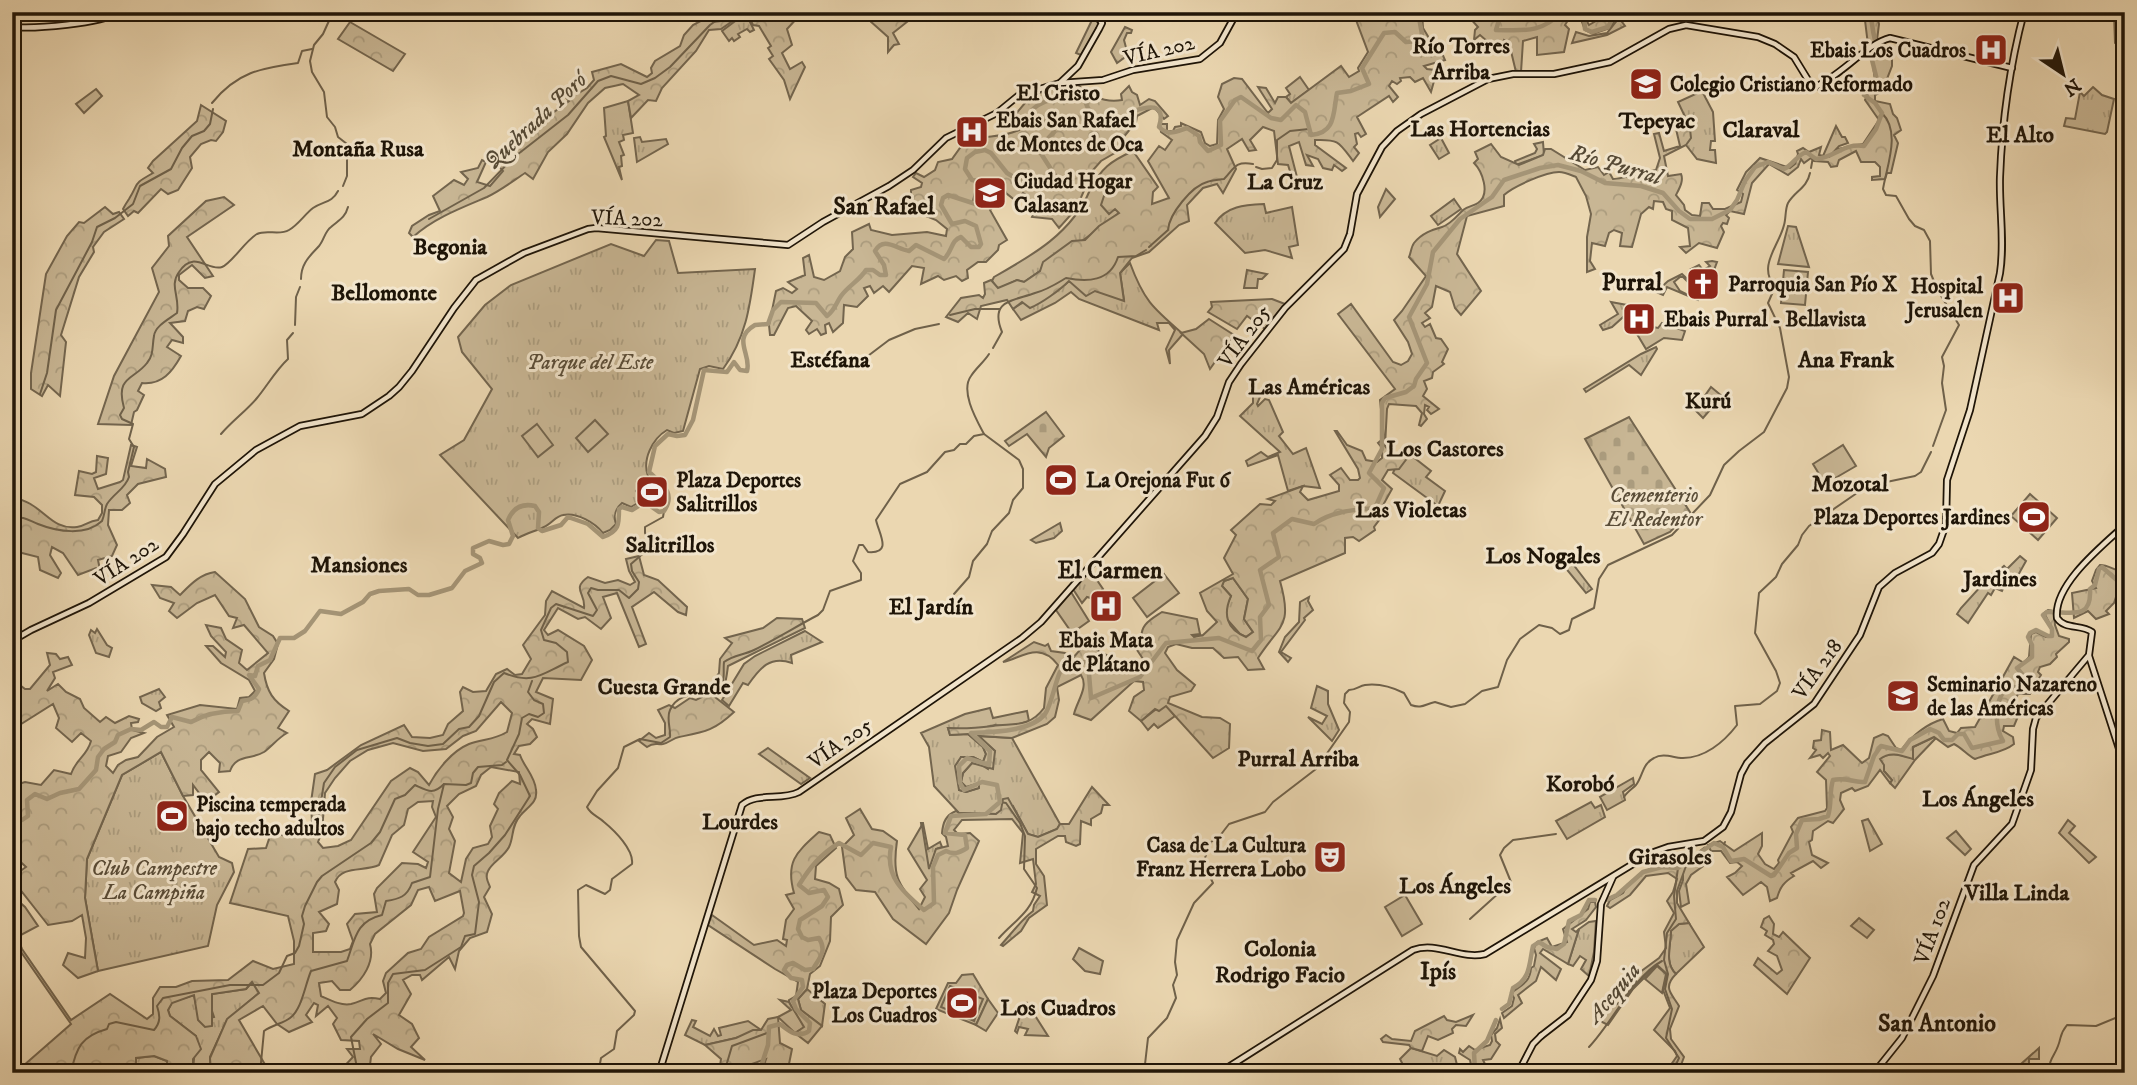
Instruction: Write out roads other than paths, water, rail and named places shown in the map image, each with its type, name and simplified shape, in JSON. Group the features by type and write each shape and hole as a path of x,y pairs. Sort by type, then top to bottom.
{"main road":[{"path":"12,27 33,28 66,24 111,16 119,12"},
{"path":"1060,83 1083,57 1101,23 1094,12"},
{"name":"VÍA 202","path":"12,641 89,603 166,557 215,484 256,450 300,426 362,414 383,400 406,379 474,282 516,257 578,233 596,229 745,240 783,246 791,244 819,224 851,209 908,174 946,138 997,113 1019,96 1060,83 1103,80 1133,70 1200,59 1220,43 1237,12"},
{"name":"VÍA 218","path":"1219,1073 1413,950 1425,947 1474,956 1485,954 1659,850 1704,841 1723,827 1731,812 1741,774 1747,763 1765,743 1814,704 1860,635 1879,587 1895,573 1932,553 1939,544 1946,524 1947,480 1970,410 2000,273 2003,250 2001,158 2012,68 2024,12"},
{"name":"VÍA 205","path":"659,1073 742,805 753,799 796,793 1022,638 1041,622 1205,436 1217,417 1229,382 1241,363 1285,308 1344,249 1350,234 1359,190 1382,147 1404,125 1488,79 1513,74 1554,74 1610,62 1680,25 1742,34 1775,44 1797,61 1813,88 1840,73 1880,41 1894,38 2012,68"},
{"path":"1069,75 1073,82"},
{"path":"2125,525 2093,552 2063,588 2056,615 2063,625 2083,627 2092,632 2089,655 2122,758 2122,788 2125,799"},
{"name":"VÍA 102","path":"1874,1073 1902,1038 1933,976 1975,865 2012,824 2031,770 2032,729 2036,718 2089,655"},
{"path":"2084,662 2091,663"},
{"path":"1541,1036 1570,1010 1591,980 1597,961 1599,911 1613,876"},
{"path":"1590,890 1599,891 1602,899"},
{"path":"1518,1073 1533,1044 1570,1010"},
{"path":"1561,1020 1569,1018"}],"waterway":[{"path":"333,12 323,34 314,45 310,61 312,72 324,92 327,117 335,127 338,137 347,144 347,176 343,186"},
{"name":"Quebrada Poró","path":"429,219 484,188 513,158 568,115 598,81 611,76 641,84 655,78 670,67 710,25 728,12"},
{"name":"Quebrada Poró","path":"747,12 782,20 788,12"},
{"path":"12,821 28,816 27,800 35,794 47,799 79,789 96,770 98,757 115,742 118,735 131,729 141,730 154,722 161,727 167,727 172,717 191,722 214,714 238,711 242,701 252,698 259,689 249,675 255,676 258,666 270,660 280,638 294,638 305,631 320,611 341,614 379,591 409,589 418,595 429,595 452,588 465,571 482,563 480,558 473,554 473,548 489,541 509,544 513,536 508,520 518,507 535,506 539,512 538,528 542,531 561,525 568,517 588,524 603,537 617,527 619,509 622,507 632,510 645,502 659,512 664,511 669,499 668,494 649,472 655,446 668,434 685,435 693,420 704,370 727,372 734,362 740,370 747,371 744,336 755,325 768,324 773,310 781,302 816,303 827,316 844,292 866,270 886,275 884,265 875,251 882,244 909,251 916,245 944,259 955,241 961,237 971,247 979,247 981,244 976,226 965,221 952,224 941,205 943,198 948,195 982,206 990,195 988,182 972,180 965,169 967,158 975,152 985,150 991,153 1007,173 1017,179 1034,179 1046,187 1058,180 1040,152 1040,147 1054,132 1052,125 1030,113 1039,105 1061,97 1081,95 1096,118 1118,127 1130,119 1134,111 1156,108 1159,110 1159,127 1162,130 1172,132 1187,128 1199,136 1200,142 1208,151 1221,145 1220,121 1235,100 1241,97 1271,118 1281,120 1296,105 1305,112 1311,135 1329,126 1334,115 1337,93 1369,84 1362,68 1384,33 1395,32 1406,42 1419,41 1422,34 1418,12"},
{"path":"1476,12 1480,18 1499,20 1496,30 1539,27 1562,12"},
{"path":"1587,12 1584,17 1585,29 1592,32 1608,27 1616,12"},
{"name":"Río Purral","path":"759,1073 768,1045 769,1027 780,1024 797,1034 809,1031 810,1023 796,1009 793,1001 803,987 802,980 791,978 784,970 787,965 793,963 805,970 813,969 822,954 819,938 808,940 802,937 798,929 800,920 822,906 828,897 824,890 809,893 799,885 821,856 839,843 861,855 873,843 891,847 891,867 897,883 924,910 934,903 933,867 938,855 946,851 956,853 967,848 965,835 945,833 951,816 986,814 1000,802 997,785 982,782 964,790 960,783 959,766 967,758 989,765 990,751 971,733 1021,728 1039,720 1047,710 1060,672 1075,663 1088,662 1091,698 1140,677 1166,643 1219,638 1252,651 1261,640 1260,617 1269,605 1260,570 1279,557 1273,533 1292,519 1314,524 1336,514 1375,508 1384,488 1369,473 1382,449 1382,403 1385,398 1406,392 1414,386 1427,363 1409,317 1427,284 1433,252 1460,219 1492,197 1504,180 1558,165 1581,171 1605,183 1641,186 1663,193 1690,219 1712,219 1730,210 1755,167 1768,162 1784,169 1806,152 1816,159 1850,146 1864,146 1876,129 1882,113 1875,103 1864,95 1877,80 1872,60 1878,48 1870,12"},
{"path":"2114,12 2115,43 2125,45"},
{"path":"212,103 240,78 272,67 298,63 302,51 312,49"},
{"path":"40,394 47,373 56,310 92,242 97,227 115,218 133,204 140,186 171,169 192,136 204,131 210,124 213,109"},
{"path":"1882,113 1888,121 1892,139 1883,189 1886,195 1896,196 1909,219 1924,230 1930,241 1931,274 1959,325 1942,357 1946,410 1933,446"},
{"path":"1256,167 1272,168 1277,160 1277,140 1290,131 1309,129"},
{"path":"1811,168 1813,157"},
{"path":"1149,247 1168,230 1172,216 1195,189 1209,181 1224,179 1238,165 1253,164"},
{"path":"1144,1073 1148,1038 1167,1018 1176,998 1173,985 1177,975 1177,940 1194,903 1213,883 1203,863 1211,842 1219,837 1229,824 1265,812 1273,802 1316,769 1349,722 1350,712 1344,703 1345,694 1363,686 1381,685 1404,693 1411,705 1421,706 1435,702 1451,707 1465,704 1482,691 1498,687 1507,660 1520,639 1539,625 1552,628 1560,634 1569,630 1572,619 1594,608 1599,579 1608,565 1672,535 1710,495 1724,465 1764,432 1787,388 1789,377 1780,328 1768,303 1775,287 1770,279 1769,264 1784,225 1788,203 1810,173"},
{"path":"12,518 23,518 63,531 88,529 102,521 107,504 129,477 134,447 129,439 133,424 122,419 120,415 124,408 122,390 127,380 149,360 157,329 177,313 175,282 179,272 190,262 222,267 257,234 289,230 313,208 330,200 338,191"},
{"path":"301,279 307,260 348,207"},
{"path":"993,348 1002,332 999,321 1001,308 1011,300 1044,290 1066,278 1090,280 1104,276 1118,257 1136,256 1146,250"},
{"path":"295,325 296,297 300,287"},
{"path":"950,315 975,309 1000,309"},
{"path":"852,368 889,340 915,329 939,324"},
{"path":"221,434 257,398 288,359 287,340 293,333"},
{"path":"601,1073 601,1058 614,1049 617,1031 635,1011 581,947 578,890 586,885 605,894 610,890 612,879 632,864 632,859 618,836 587,807 597,791 618,768 624,747 640,739 661,743 670,737 669,713 675,702 718,689 723,682 724,662 754,650 818,615 823,610 830,591 861,580 861,573 853,561 859,545 863,545 868,552 880,550 882,542 876,520 900,484 927,472 945,452 954,450 960,444 966,444 974,436 984,434 970,405 967,389 971,376 989,354"},
{"path":"954,594 969,577 973,561 987,544 992,531 1009,513 1013,500 1023,488 1023,469 1019,460 984,434"},
{"path":"1624,797 1636,785 1650,761 1660,756 1698,756 1720,743 1737,725 1735,706 1760,704 1777,691 1780,683 1776,671 1755,633 1759,593 1776,577 1809,526 1857,493 1877,484 1915,476 1921,472 1931,452"},
{"path":"309,837 316,832 324,783 335,767 357,750 397,738 428,746 443,744 459,729 469,727 479,716 494,682 504,673 530,678 568,662 567,652 556,643 544,640 541,630 551,608 556,604 593,616 597,610 588,593 591,588 619,590 629,598 638,589 639,582 631,564 654,544 645,533 645,527 663,517 664,511"},
{"path":"1606,900 1617,895 1643,872 1662,867 1678,868 1714,843 1723,847 1731,861 1744,859 1771,876 1774,875 1789,853 1797,848 1796,834 1802,820 1828,816 1833,780 1865,782 1874,756 1881,746 1902,751 1910,740 1930,729 1939,733 1944,740 1952,740 1958,734 1964,734 1972,748 2003,741 1997,720 2000,697 2009,686 2018,688 2025,683 2026,679 2017,668 2032,657 2032,645 2028,637 2030,633 2036,630 2052,636 2052,629 2043,615 2047,612 2083,611 2090,599 2090,589 2095,585 2102,567 2119,582 2125,581"},
{"path":"358,1073 351,1037 367,1019 388,1003 388,983 393,974 425,970 461,947 465,936 475,934 479,902 472,875 474,866 505,835 530,796 520,775 507,760 519,734 522,718 529,714 538,717 544,713 543,704 534,700 528,692 532,681"},
{"path":"260,1073 264,1031 294,1014 311,971 347,961 358,932 367,922 382,915 386,901 402,897 412,883 430,877 438,809 444,784 466,785 471,783 473,773 478,767 502,765 506,762"},
{"path":"71,1073 78,1049 86,1039 107,1029 109,1024 116,1022 154,1030 159,1018 157,1006 163,998 230,985 263,985 279,973 287,956 295,953 299,946 305,906 322,876 371,843 380,832 395,799 405,795 415,785 430,791 437,790 444,784"},
{"path":"999,938 1027,910 1037,888 1024,869 1025,836 1020,823 1006,803 1000,802"},
{"path":"1470,919 1511,882 1500,855 1504,848 1513,840 1556,834"},
{"name":"Acequia","path":"1723,847 1725,842"},
{"path":"1672,1073 1679,1058 1666,1038 1672,1009 1665,989 1668,974 1664,960 1667,933 1676,919 1674,896 1678,868"},
{"path":"1502,1009 1509,1004 1513,988 1526,975 1533,946 1539,942 1557,949 1564,944 1569,921 1581,915 1589,900 1595,900"},
{"name":"Acequia","path":"1589,1047 1642,977 1662,961"},
{"path":"2049,1073 2051,1061 2067,1025 2096,1026 2125,1014"},
{"path":"1469,1073 1475,1070 1474,1053 1487,1041 1496,1020"},
{"path":"724,1073 732,1046 767,1033"}],"place":[{"name":"Ebais Los Cuadros","path":"1991,50"},
{"name":"Colegio Cristiano Reformado","path":"1646,84"},
{"name":"Ebais San Rafael de Montes de Oca","path":"972,132"},
{"name":"Ciudad Hogar Calasanz","path":"990,193"},
{"name":"Parroquia San Pío X","path":"1703,284"},
{"name":"Hospital Jerusalen","path":"2008,298"},
{"name":"Ebais Purral - Bellavista","path":"1639,319"},
{"name":"La Orejona Fut 6","path":"1061,480"},
{"name":"Plaza Deportes Salitrillos","path":"652,492"},
{"name":"Plaza Deportes Jardines","path":"2034,517"},
{"name":"Ebais Mata de Plátano","path":"1106,606"},
{"name":"Seminario Nazareno de las Américas","path":"1903,696"},
{"name":"Piscina temperada bajo techo adultos","path":"172,816"},
{"name":"Casa de La Cultura Franz Herrera Lobo","path":"1330,857"},
{"name":"Plaza Deportes Los Cuadros","path":"962,1003"}],"district":[{"name":"Río Torres Arriba","path":"1461,58"},
{"name":"El Cristo","path":"1058,92"},
{"name":"Tepeyac","path":"1657,120"},
{"name":"Las Hortencias","path":"1480,128"},
{"name":"Claraval","path":"1761,129"},
{"name":"El Alto","path":"2020,134"},
{"name":"Montaña Rusa","path":"358,148"},
{"name":"La Cruz","path":"1285,181"},
{"name":"San Rafael","path":"884,206"},
{"name":"Begonia","path":"450,246"},
{"name":"Purral","path":"1632,282"},
{"name":"Bellomonte","path":"384,292"},
{"name":"Estéfana","path":"830,359"},
{"name":"Ana Frank","path":"1846,359"},
{"name":"Las Américas","path":"1309,386"},
{"name":"Kurú","path":"1708,400"},
{"name":"Los Castores","path":"1445,448"},
{"name":"Mozotal","path":"1850,483"},
{"name":"Las Violetas","path":"1411,509"},
{"name":"Salitrillos","path":"670,544"},
{"name":"Los Nogales","path":"1543,555"},
{"name":"Mansiones","path":"359,564"},
{"name":"El Carmen","path":"1110,570"},
{"name":"Jardines","path":"2000,578"},
{"name":"El Jardín","path":"931,606"},
{"name":"Cuesta Grande","path":"664,686"},
{"name":"Purral Arriba","path":"1298,758"},
{"name":"Korobó","path":"1580,783"},
{"name":"Los Ángeles","path":"1978,798"},
{"name":"Lourdes","path":"740,821"},
{"name":"Girasoles","path":"1670,856"},
{"name":"Los Ángeles","path":"1455,885"},
{"name":"Villa Linda","path":"2017,892"},
{"name":"Colonia Rodrigo Facio","path":"1280,961"},
{"name":"Ipís","path":"1438,971"},
{"name":"Los Cuadros","path":"1058,1007"},
{"name":"San Antonio","path":"1937,1023"}],"park label":[{"name":"Parque del Este","path":"590,362"},
{"name":"Cementerio El Redentor","path":"1654,507"},
{"name":"Club Campestre La Campiña","path":"154,880"}]}
